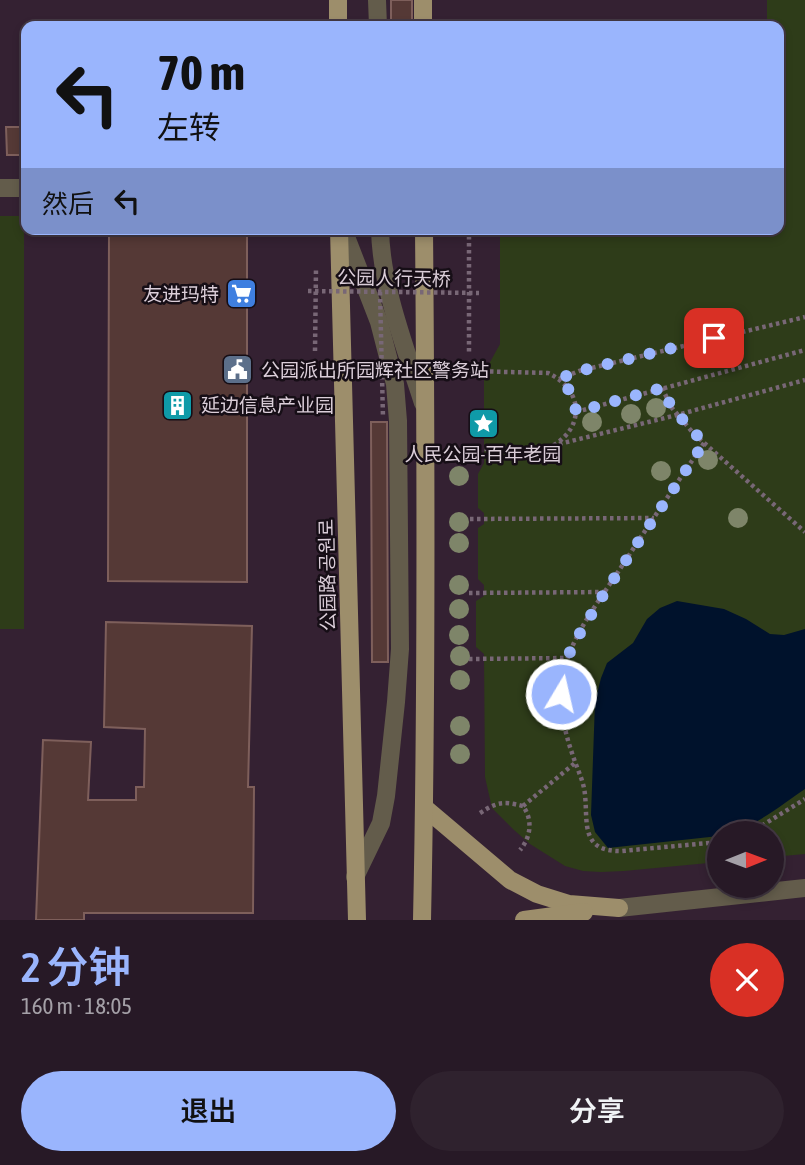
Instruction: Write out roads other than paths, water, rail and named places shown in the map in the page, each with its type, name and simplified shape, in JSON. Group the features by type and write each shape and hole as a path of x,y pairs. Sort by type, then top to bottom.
{"main road":[{"path":"338,0 338,21"},
{"path":"423,0 423,21"},
{"name":"公园路 공원로","path":"341,235 357,920"},
{"path":"422,920 425,808 425,235"},
{"path":"425,808 510,880 537,894 569,904 619,908"},
{"path":"524,920 619,908"}],"street":[{"path":"377,0 378,21"},
{"path":"0,188 21,188"},
{"path":"343,235 379,322 395,384 398,421 400,649 396,702 382,823 355,877"},
{"path":"380,235 386,279 426,414"},
{"path":"619,908 805,888"}],"water":[{"path":"677,601 724,609 770,634 784,635 805,629 805,789 756,821 707,821 707,837 608,848 595,832 591,815 595,702 607,663 633,643 647,619 660,608"}],"place":[{"name":"友进玛特","path":"242,294"},
{"name":"公园派出所园辉社区警务站","path":"238,370"},
{"name":"延边信息产业园","path":"178,405"},
{"name":"人民公园-百年老园","path":"483,423"}]}
